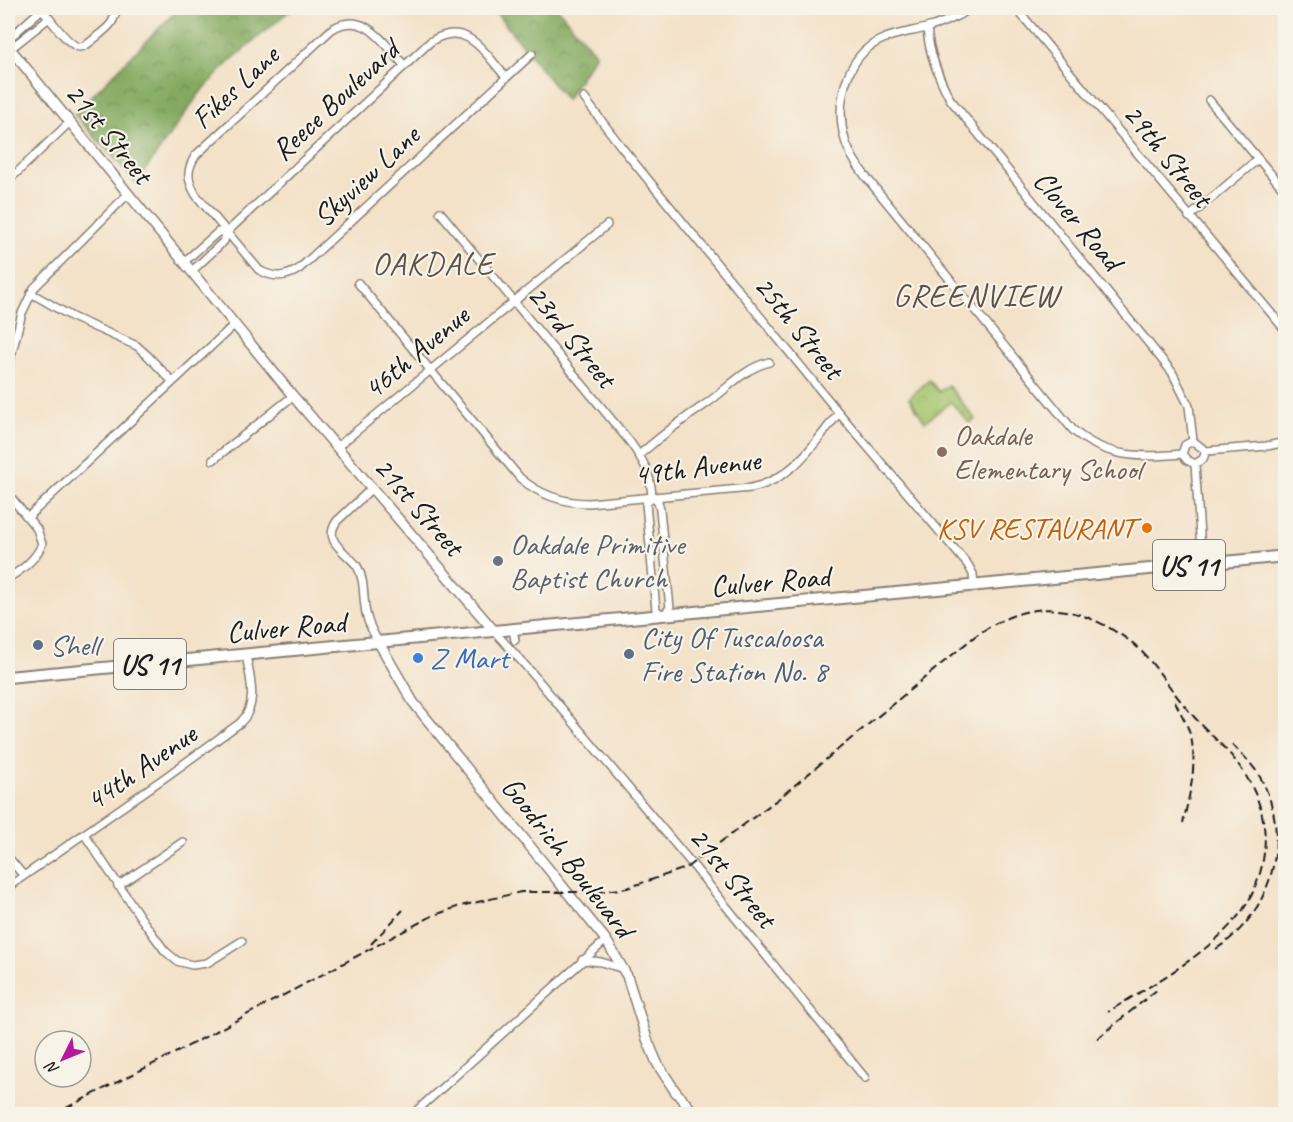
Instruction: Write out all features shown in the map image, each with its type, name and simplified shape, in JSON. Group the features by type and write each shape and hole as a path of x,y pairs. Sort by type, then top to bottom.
{"main road":[{"name":"Culver Road","path":"8,677 495,632 514,635 663,615 1286,556"}],"street":[{"path":"50,18 15,45 8,46 9,38 42,8 73,46 81,47 111,24 116,8"},
{"path":"972,8 950,20 879,41 865,50 850,69 841,117 846,142 856,164 1079,435 1099,448 1122,455 1138,457 1182,454"},
{"name":"29th Street","path":"1016,8 1286,331"},
{"name":"Fikes Lane","path":"227,232 190,185 189,171 196,154 332,29 343,22 354,22 365,26 405,66"},
{"name":"Clover Road","path":"927,28 933,62 950,99 1172,372 1189,406 1193,441"},
{"name":"Reece Boulevard","path":"192,271 224,241 227,232 430,42 441,35 460,33 470,38 506,77"},
{"name":"21st Street","path":"8,46 293,396 532,673 692,864 865,1078"},
{"name":"Skyview Lane","path":"227,232 259,270 282,277 291,274 532,54"},
{"name":"25th Street","path":"584,98 623,150 839,413 968,565 973,574 974,586"},
{"path":"1209,100 1286,192"},
{"path":"8,181 70,122"},
{"path":"1189,217 1258,159"},
{"path":"8,368 22,313 31,293 60,260 128,194"},
{"name":"23rd Street","path":"440,212 639,455 650,477 652,496 646,504 647,519 656,610 663,615 670,608 660,510 658,501 652,496"},
{"name":"46th Avenue","path":"337,447 607,225"},
{"name":"Reece Boulevard","path":"184,262 218,232 227,232"},
{"name":"49th Avenue","path":"358,283 503,460 533,488 556,499 580,503 751,488 775,481 795,465 839,413"},
{"path":"31,293 74,318 136,346 172,381"},
{"path":"28,517 235,324"},
{"path":"639,455 671,427 703,406 754,366 768,362"},
{"path":"213,460 293,396"},
{"path":"1182,454 1185,445 1193,441 1206,451 1267,446 1286,442"},
{"path":"1195,464 1203,459 1206,451"},
{"path":"1182,454 1195,464"},
{"path":"1195,464 1202,564"},
{"path":"372,488 337,521 331,537 357,567 361,576 366,616 378,643"},
{"path":"8,494 41,536 42,544 39,552 8,578"},
{"name":"Goodrich Boulevard","path":"378,643 413,702 606,940 624,969 657,1063 675,1091 695,1114"},
{"name":"44th Avenue","path":"8,887 220,738 246,717 252,701 246,655"},
{"path":"84,834 165,951 177,962 192,965 207,963 242,941"},
{"path":"118,886 183,842"},
{"path":"8,857 23,875"},
{"path":"413,1114 606,940"},
{"path":"582,960 601,962 624,969"}],"green space":[{"path":"183,8 293,8 230,61 199,94 136,183 74,114 173,14"},
{"path":"492,8 557,8 596,54 566,100"},
{"path":"929,380 939,392 948,385 975,419 969,423 951,402 925,422 909,398"}],"railway":[{"path":"54,1114 177,1052 432,916 460,906 521,892 597,892 627,888 686,868 778,799 974,637 1007,618 1038,610 1071,612 1088,618 1106,626 1136,646 1188,710 1241,768 1251,784 1263,818 1265,836 1260,873 1253,892 1242,911 1209,945 1190,960 1108,1012"},
{"path":"1175,701 1188,727 1193,753 1192,777 1183,823"},
{"path":"1216,949 1236,934 1252,915 1264,894 1272,872 1276,848 1275,824 1270,800 1257,772 1230,742"},
{"path":"371,944 403,910"},
{"path":"1097,1039 1159,988"}],"place":[{"name":"Oakdale Elementary School","path":"942,452"},
{"name":"KSV RESTAURANT","path":"1147,528"},
{"name":"Oakdale Primitive Baptist Church","path":"498,561"},
{"name":"Shell","path":"38,645"},
{"name":"City Of Tuscaloosa Fire Station No. 8","path":"629,654"},
{"name":"Z Mart","path":"418,658"}],"district":[{"name":"OAKDALE","path":"433,263"},
{"name":"GREENVIEW","path":"976,295"}]}
